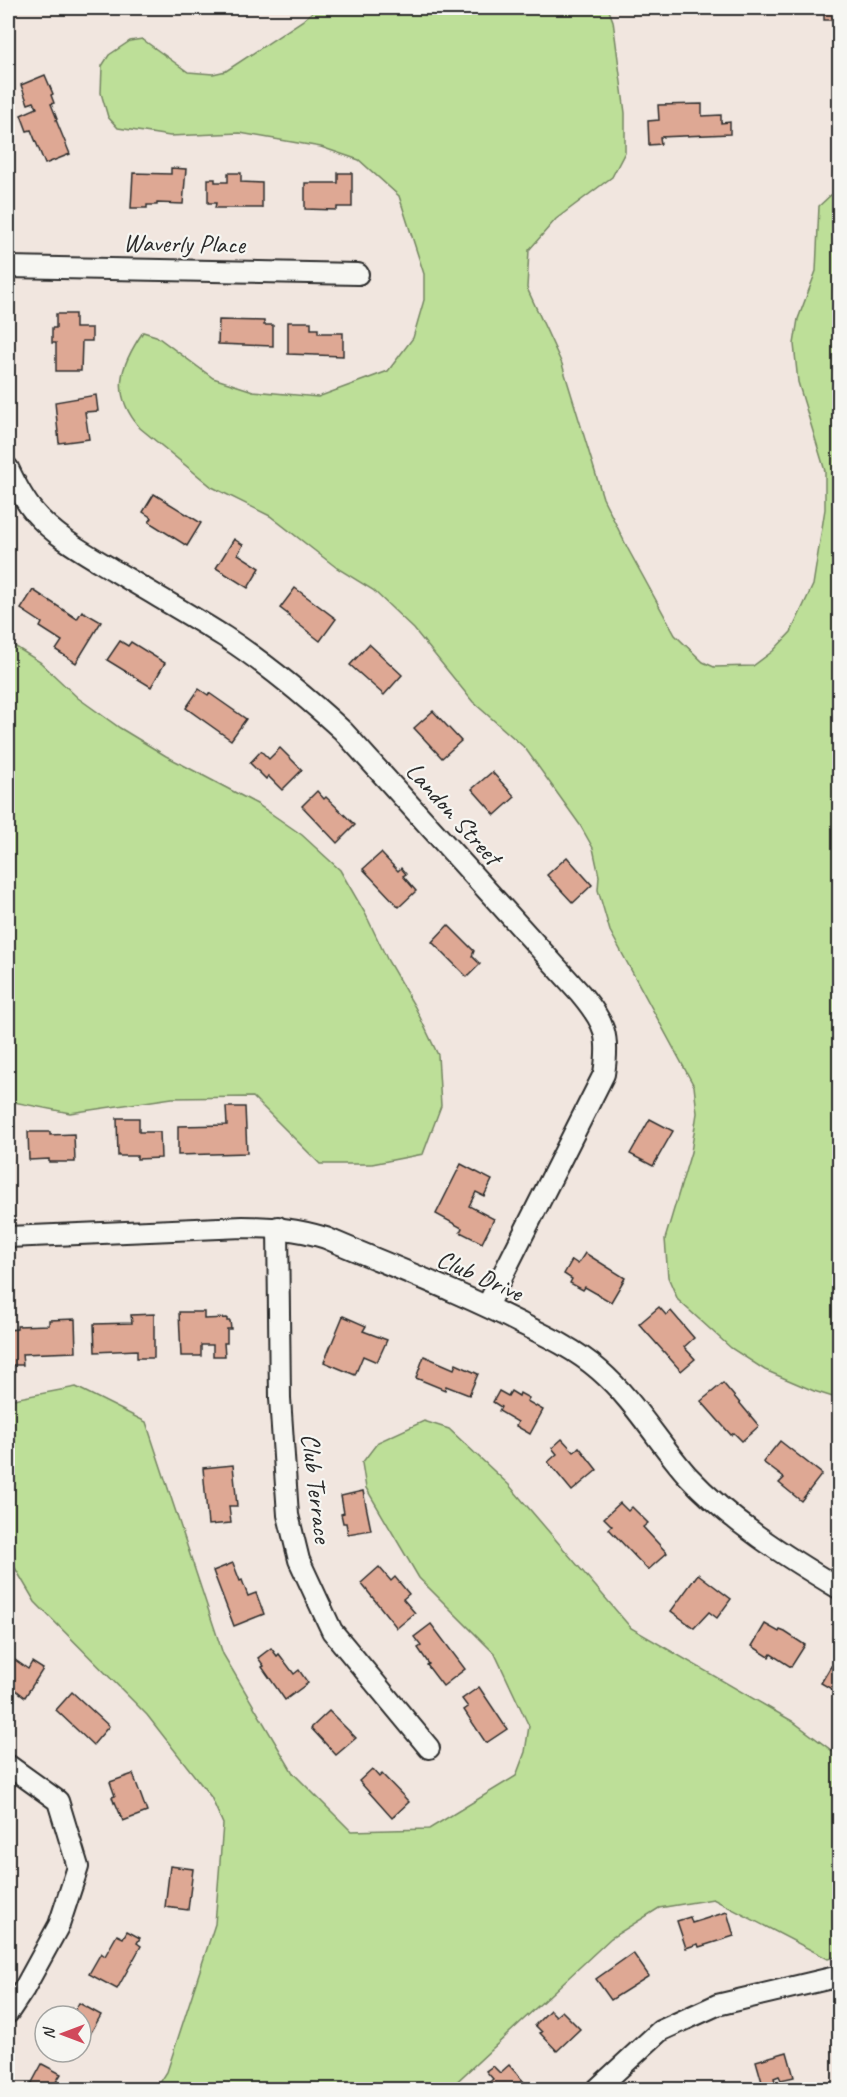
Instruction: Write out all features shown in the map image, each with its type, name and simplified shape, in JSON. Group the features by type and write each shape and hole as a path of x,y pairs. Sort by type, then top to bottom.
{"street":[{"name":"Waverly Place","path":"8,267 358,274"},
{"name":"Landon Street","path":"8,468 27,503 50,527 81,551 224,637 266,665 343,731 580,993 600,1019 606,1037 604,1074 487,1306"},
{"name":"Club Drive","path":"8,1237 278,1227 302,1230 487,1306 566,1346 599,1371 630,1401 687,1475 727,1513 777,1551 840,1589"},
{"name":"Club Terrace","path":"278,1227 280,1398 288,1515 299,1560 332,1631 429,1748"},
{"path":"8,1765 58,1801 78,1867 59,1925 24,1989 8,2013"},
{"path":"596,2090 660,2031 717,2005 840,1976"}],"green space":[{"path":"317,8 608,8 613,21 625,113 625,152 612,177 556,219 529,250 527,288 562,364 603,498 628,549 675,635 703,662 714,667 753,666 773,651 791,632 813,585 825,509 825,471 798,382 794,344 798,319 816,271 819,206 831,195 839,192 839,1399 765,1370 731,1348 678,1300 668,1277 665,1239 691,1152 697,1113 694,1086 610,931 598,890 599,876 593,848 580,825 525,748 473,702 414,629 373,590 337,568 270,516 212,487 140,428 125,403 122,391 124,368 143,332 156,336 213,378 253,391 318,397 388,371 413,338 424,300 424,274 399,196 359,160 321,147 240,133 170,136 118,128 108,117 101,93 102,66 109,55 130,41 142,39 188,72 213,74 226,71 302,21"},
{"path":"8,642 40,662 78,698 120,728 166,756 257,804 302,835 340,870 415,1007 438,1055 441,1106 423,1154 372,1164 320,1164 253,1097 172,1098 70,1113 8,1101"},
{"path":"76,1387 146,1422 223,1654 293,1773 351,1831 429,1829 516,1776 525,1752 529,1726 495,1654 419,1578 366,1488 362,1463 378,1442 424,1421 449,1429 509,1485 631,1628 792,1721 839,1756 839,1956 828,1959 713,1899 659,1908 611,1938 449,2089 156,2089 167,2072 215,1924 223,1824 211,1797 147,1715 35,1602 8,1556 8,1400"}],"building":[{"path":"824,8 840,8 840,20 824,20"},
{"path":"45,75 53,94 51,95 54,103 51,104 56,120 70,154 45,164 31,130 27,131 21,115 37,108 34,102 28,104 21,85"},
{"path":"702,104 702,116 721,115 721,123 730,122 730,134 660,137 661,144 649,145 648,121 659,120 658,105"},
{"path":"171,168 186,169 183,204 157,203 157,205 147,205 147,208 131,208 133,173 171,174"},
{"path":"228,173 241,173 241,182 262,183 262,208 215,208 216,203 208,203 208,179 215,179 215,182 228,182"},
{"path":"338,173 352,173 352,207 337,207 337,210 305,209 305,183 338,183"},
{"path":"56,314 75,314 75,328 92,328 92,341 82,341 81,371 56,371 56,343 52,343 52,328 56,328"},
{"path":"219,320 264,321 264,325 273,325 273,346 218,344"},
{"path":"288,322 311,322 311,329 318,329 318,333 343,333 343,356 288,354"},
{"path":"96,395 98,411 85,412 89,439 59,443 55,402"},
{"path":"154,494 201,523 187,546 149,522 152,518 143,512"},
{"path":"234,539 243,545 238,554 260,568 248,588 216,568"},
{"path":"295,588 336,619 320,641 280,608"},
{"path":"33,590 77,619 82,611 101,622 76,663 56,650 62,641 40,627 42,623 21,609"},
{"path":"120,641 128,646 131,642 165,663 151,687 107,660"},
{"path":"369,644 402,675 384,695 350,665"},
{"path":"199,689 208,695 209,693 246,719 231,740 186,708"},
{"path":"433,711 461,741 442,758 414,728"},
{"path":"280,748 302,770 282,790 268,776 266,779 250,763 261,751 269,759"},
{"path":"492,772 515,797 495,815 472,789"},
{"path":"317,791 355,825 337,843 302,806"},
{"path":"381,853 398,871 401,868 406,874 403,876 416,891 399,907 363,869"},
{"path":"567,857 592,885 573,903 547,875"},
{"path":"448,925 474,951 472,956 480,964 467,977 432,942"},
{"path":"226,1107 245,1107 247,1153 178,1155 178,1126 227,1125"},
{"path":"117,1118 139,1118 139,1132 160,1132 161,1158 137,1159 137,1156 118,1156"},
{"path":"650,1119 673,1131 653,1166 630,1154"},
{"path":"28,1132 50,1132 50,1135 74,1134 75,1162 49,1162 49,1159 29,1160"},
{"path":"461,1164 492,1180 484,1196 476,1192 469,1206 494,1219 482,1243 460,1232 462,1228 436,1214"},
{"path":"585,1253 625,1278 611,1302 585,1287 583,1290 570,1283 572,1279 564,1274 572,1260 578,1264"},
{"path":"659,1307 666,1315 671,1311 694,1338 684,1347 695,1359 681,1371 639,1324"},
{"path":"179,1312 204,1312 204,1319 227,1318 231,1329 227,1329 227,1343 224,1343 225,1356 213,1356 213,1345 201,1345 201,1356 181,1356"},
{"path":"154,1314 154,1358 137,1358 137,1350 95,1352 94,1324 132,1323 131,1315"},
{"path":"343,1316 366,1326 363,1331 387,1340 377,1362 363,1356 355,1375 324,1362"},
{"path":"75,1319 76,1352 22,1354 23,1365 8,1365 8,1330 17,1329 17,1326 49,1325 49,1320"},
{"path":"424,1356 454,1369 456,1364 478,1374 469,1395 446,1386 445,1390 416,1378"},
{"path":"723,1383 759,1426 742,1441 734,1433 731,1435 701,1401"},
{"path":"499,1391 508,1396 511,1391 519,1396 520,1393 529,1398 527,1401 543,1410 530,1434 516,1426 518,1422 499,1411 501,1407 493,1402"},
{"path":"562,1439 574,1452 579,1447 597,1470 572,1491 548,1462 557,1454 552,1448"},
{"path":"780,1441 822,1474 801,1501 779,1483 784,1478 763,1462"},
{"path":"233,1465 237,1506 229,1506 231,1523 208,1525 203,1468"},
{"path":"363,1491 371,1530 348,1534 341,1514 344,1513 341,1496"},
{"path":"620,1503 628,1511 632,1507 648,1523 643,1527 667,1553 648,1570 609,1529 612,1526 604,1518"},
{"path":"233,1563 248,1596 256,1593 264,1614 234,1626 213,1571"},
{"path":"379,1567 391,1581 395,1577 409,1594 403,1599 415,1613 397,1628 361,1583"},
{"path":"698,1574 731,1599 717,1618 709,1612 694,1628 671,1611"},
{"path":"431,1624 465,1669 443,1686 427,1665 429,1664 418,1648 421,1646 414,1637"},
{"path":"765,1624 779,1632 780,1630 785,1632 805,1645 791,1667 771,1654 769,1657 752,1646"},
{"path":"271,1648 277,1656 279,1654 294,1674 299,1670 308,1683 285,1700 258,1658"},
{"path":"8,1655 28,1669 32,1662 43,1669 25,1697 8,1684"},
{"path":"831,1666 840,1670 840,1694 821,1683"},
{"path":"479,1687 507,1729 486,1743 464,1710 468,1707 462,1699"},
{"path":"72,1692 109,1726 93,1745 56,1710"},
{"path":"329,1711 356,1738 336,1755 311,1728"},
{"path":"372,1769 379,1777 382,1774 409,1802 392,1818 359,1781"},
{"path":"133,1774 147,1812 123,1821 112,1797 115,1796 110,1782"},
{"path":"170,1866 193,1869 188,1910 165,1907"},
{"path":"727,1912 734,1936 699,1947 698,1944 686,1948 677,1921 690,1917 692,1923"},
{"path":"127,1931 140,1938 137,1943 141,1946 117,1989 89,1974 101,1953 105,1956 117,1935 123,1938"},
{"path":"633,1953 649,1976 611,2000 596,1979"},
{"path":"550,2010 556,2016 562,2011 580,2029 557,2051 535,2025"},
{"path":"93,2011 101,2015 93,2029"},
{"path":"787,2052 794,2077 781,2080 779,2076 774,2078 776,2085 764,2089 756,2061"},
{"path":"42,2064 61,2074 56,2082 65,2087 64,2090 26,2090 27,2087 29,2088"},
{"path":"509,2065 524,2082 516,2090 484,2090 483,2088 493,2079 486,2071 493,2066 500,2073"}]}
